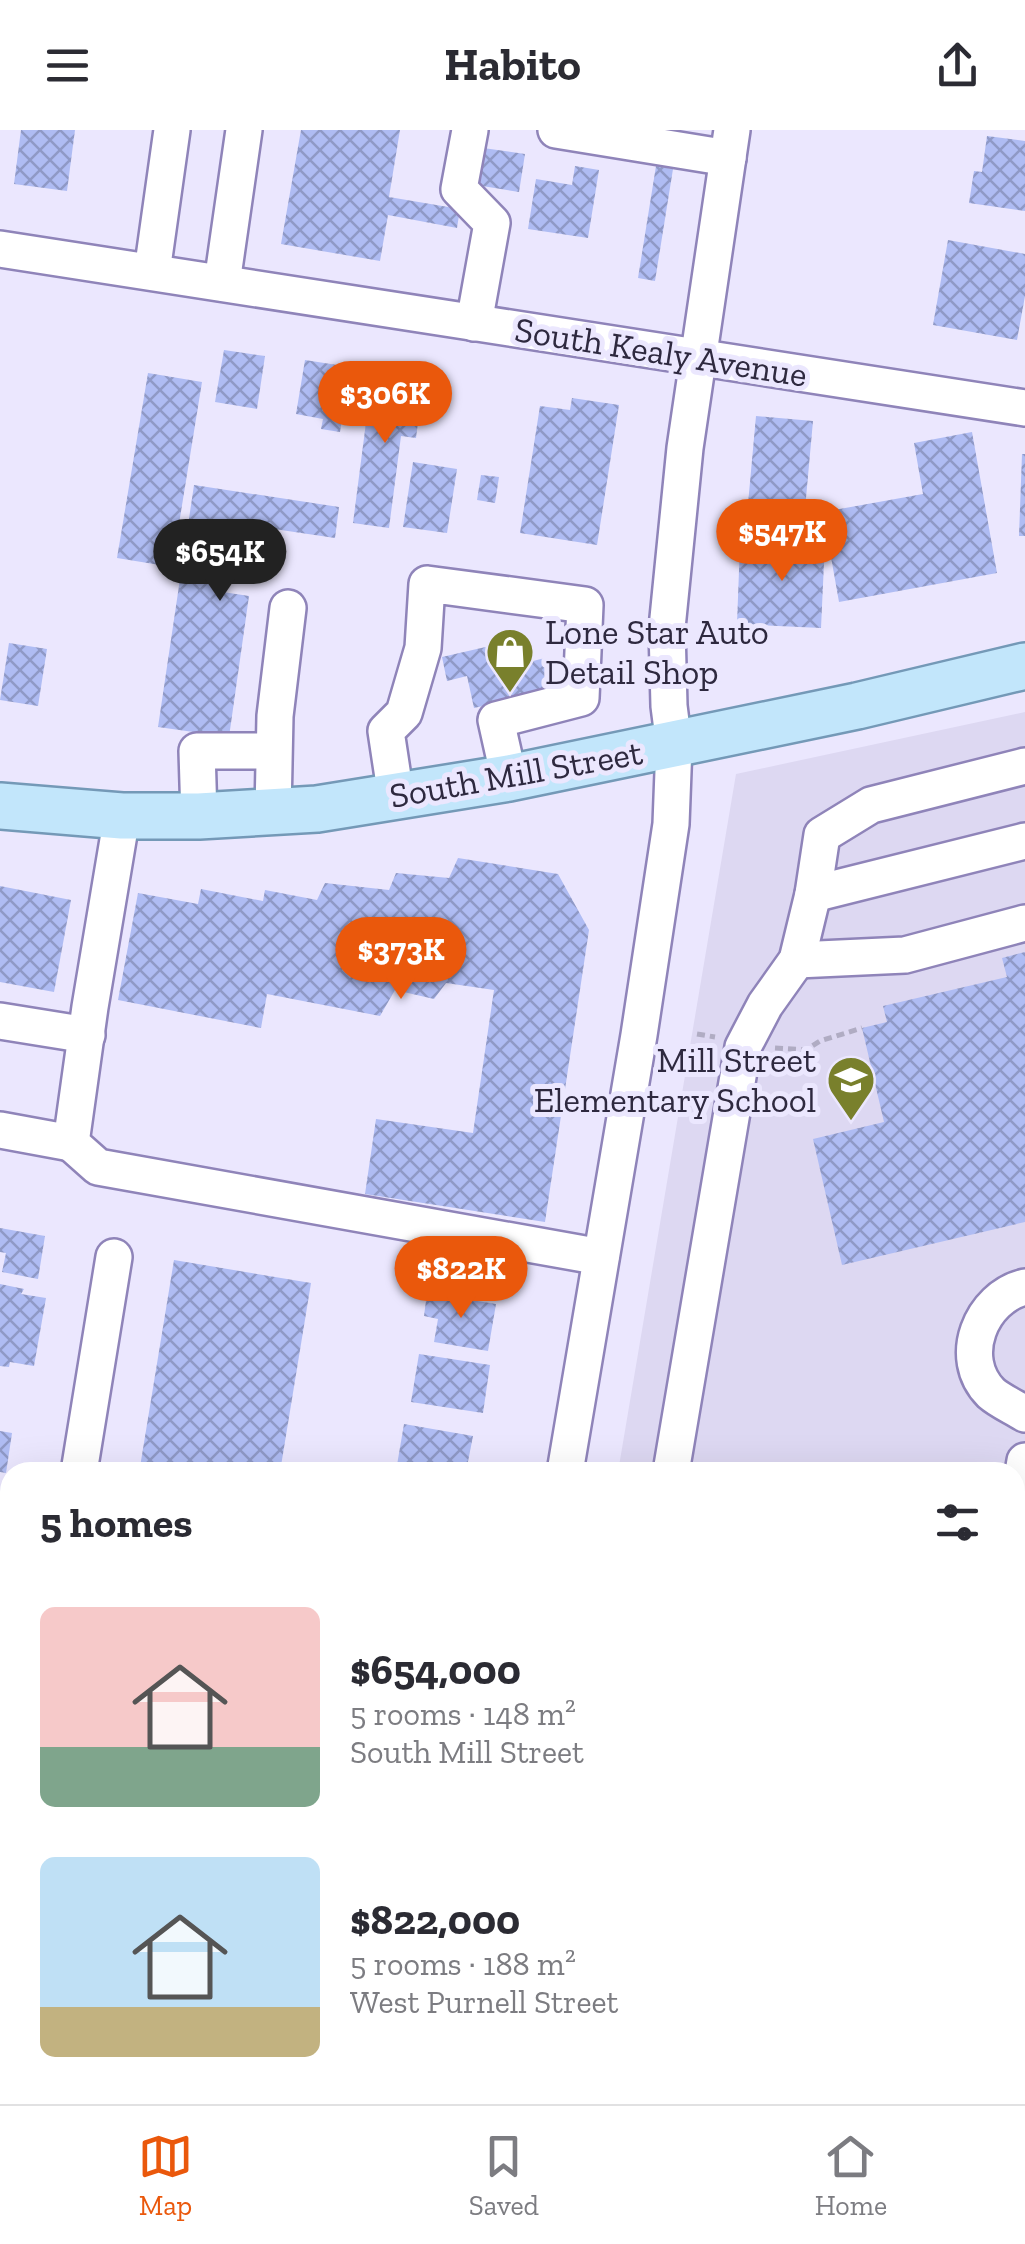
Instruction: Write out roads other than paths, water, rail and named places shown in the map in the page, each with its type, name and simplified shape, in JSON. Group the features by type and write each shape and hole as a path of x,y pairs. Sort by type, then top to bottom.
{"main road":[{"name":"South Mill Street","path":"0,806 122,816 317,809 510,778 674,745 1025,666"}],"street":[{"path":"152,272 172,130"},
{"path":"222,283 244,130"},
{"path":"470,130 458,189 492,222 474,323"},
{"path":"556,130 730,144 685,448 667,628 674,745 671,824 566,1462"},
{"name":"South Kealy Avenue","path":"0,249 1025,408"},
{"path":"396,797 386,731 404,712 418,664 427,584 585,605 581,698 496,720 510,778"},
{"path":"273,811 277,688 288,608"},
{"path":"199,816 197,752 273,750"},
{"path":"673,1462 743,1046 797,960 822,835 871,805 1025,766"},
{"path":"71,1143 122,816"},
{"path":"813,894 1025,841"},
{"path":"797,960 904,955 1025,922"},
{"path":"0,1022 86,1035"},
{"path":"0,1130 71,1143 98,1167 601,1257"},
{"path":"82,1462 114,1257"},
{"path":"1025,1286 994,1304 978,1330 975,1347 976,1364 992,1394 1025,1414"}],"place":[{"name":"Lone Star Auto Detail Shop","path":"510,694"},
{"name":"Mill Street Elementary School","path":"851,1122"}]}
